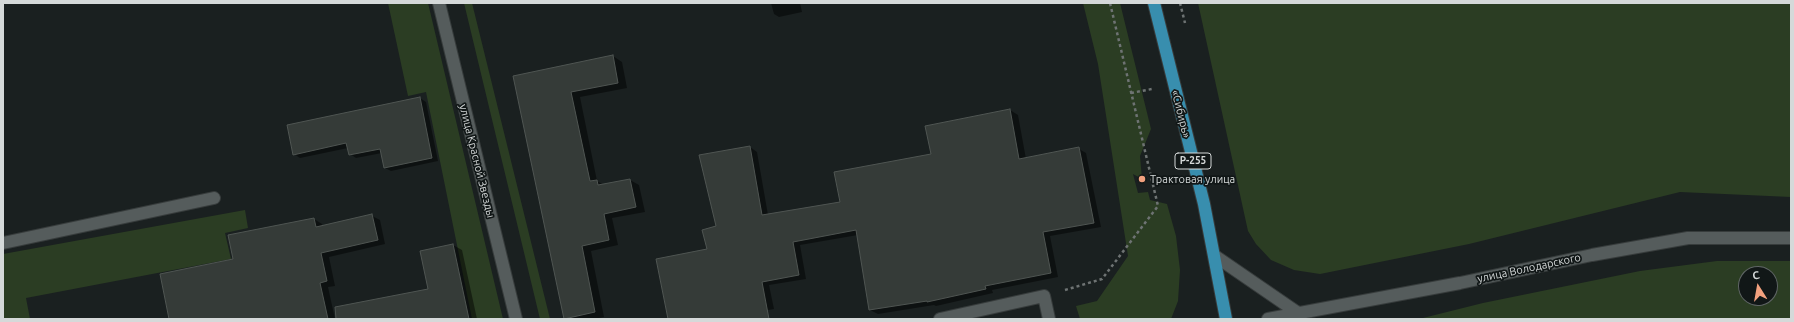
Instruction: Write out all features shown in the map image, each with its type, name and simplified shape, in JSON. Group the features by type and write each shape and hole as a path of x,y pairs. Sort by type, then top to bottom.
{"highway":[{"name":"«Сибирь»","path":"1154,3 1204,204 1220,295 1226,319"}],"street":[{"name":"улица Красной Звезды","path":"438,3 516,319"},
{"path":"3,243 214,198"},
{"name":"улица Володарского","path":"1268,319 1297,316 1592,255 1688,238 1791,238"},
{"path":"1214,256 1297,316"},
{"path":"940,319 1044,296 1049,319"}],"path":[{"path":"1044,296 1102,279 1158,206 1110,3"}],"green space":[{"path":"388,3 428,3 503,319 472,319 426,92 408,96"},
{"path":"464,3 472,3 550,319 540,319"},
{"path":"1083,3 1120,3 1151,129 1140,156 1142,179 1133,174 1138,193 1148,192 1150,200 1167,204 1176,236 1180,270 1178,301 1171,319 1080,319 1076,306 1097,301 1128,256 1098,64"},
{"path":"1198,3 1791,3 1791,197 1680,192 1469,244 1320,274 1294,270 1271,260 1256,244 1248,231"},
{"path":"245,210 248,228 225,233 231,259 26,298 30,319 3,319 3,254"},
{"path":"1717,261 1791,261 1791,319 1419,319 1483,303 1640,271"}],"building":[{"path":"613,55 618,83 571,92 590,181 597,180 598,185 630,179 636,207 604,214 609,240 582,246 595,312 564,319 513,76"},
{"path":"420,97 432,158 384,168 380,149 349,155 346,143 293,155 287,125"},
{"path":"1010,109 1019,159 1079,147 1094,223 1043,232 1051,273 985,286 986,289 927,302 869,310 856,230 793,242 799,275 762,282 769,319 668,319 656,259 707,249 702,230 716,226 699,155 750,146 762,215 840,202 834,172 931,154 925,126"},
{"path":"372,214 378,240 321,253 327,281 320,283 328,319 169,319 160,274 233,259 228,235 314,218 316,227"},
{"path":"453,244 469,319 336,319 335,307 428,289 420,251"}],"place":[{"name":"Трактовая улица","path":"1142,179"}]}
